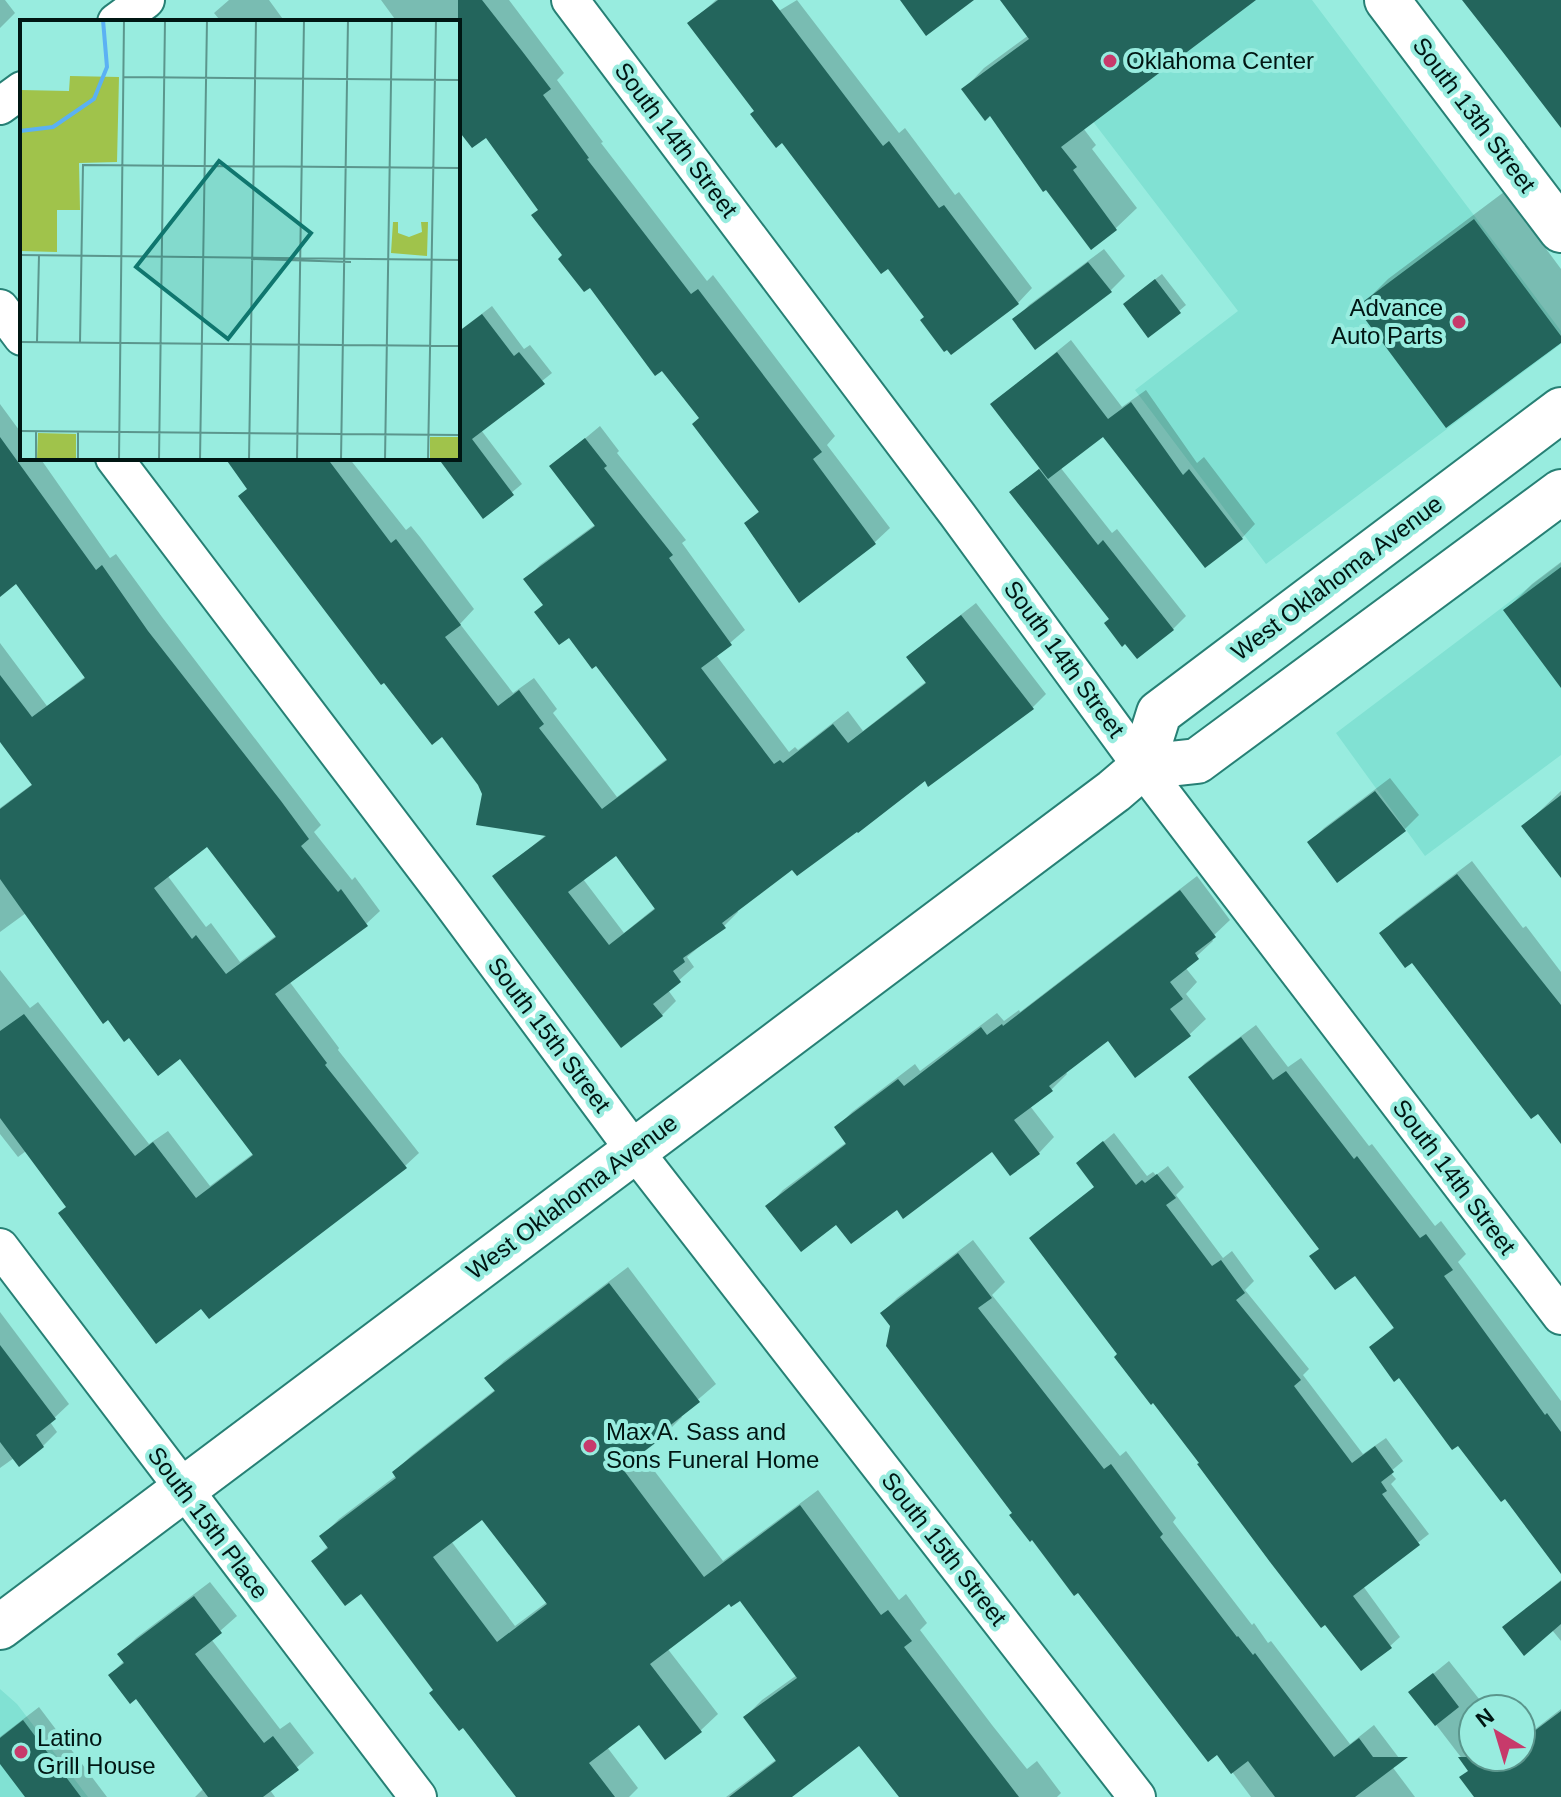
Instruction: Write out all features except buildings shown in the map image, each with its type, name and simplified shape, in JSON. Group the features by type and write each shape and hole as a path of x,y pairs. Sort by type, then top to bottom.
{"main road":[{"name":"South 13th Street","path":"1387,0 1561,230"},
{"name":"West Oklahoma Avenue","path":"0,1627 1101,800 1142,767 1159,713 1561,410"},
{"path":"1142,767 1197,761 1561,492"}],"street":[{"path":"119,20 146,0"},
{"name":"South 14th Street","path":"570,0 948,501 1142,767 1561,1316"},
{"path":"0,106 20,91"},
{"path":"0,308 20,334"},
{"name":"South 15th Street","path":"116,460 634,1150 1137,1797"},
{"name":"South 15th Place","path":"0,1247 418,1797"}],"shaded area":[{"path":"1000,0 1312,0 1561,331 1561,344 1266,564 1135,390 1238,311"},
{"path":"1561,563 1561,755 1425,856 1336,733"},
{"path":"0,1689 17,1704 88,1797 0,1797"}],"place":[{"name":"Oklahoma Center","path":"1110,61"},
{"name":"Advance Auto Parts","path":"1459,322"},
{"name":"Max A. Sass and Sons Funeral Home","path":"590,1446"},
{"name":"Latino Grill House","path":"21,1752"}]}
